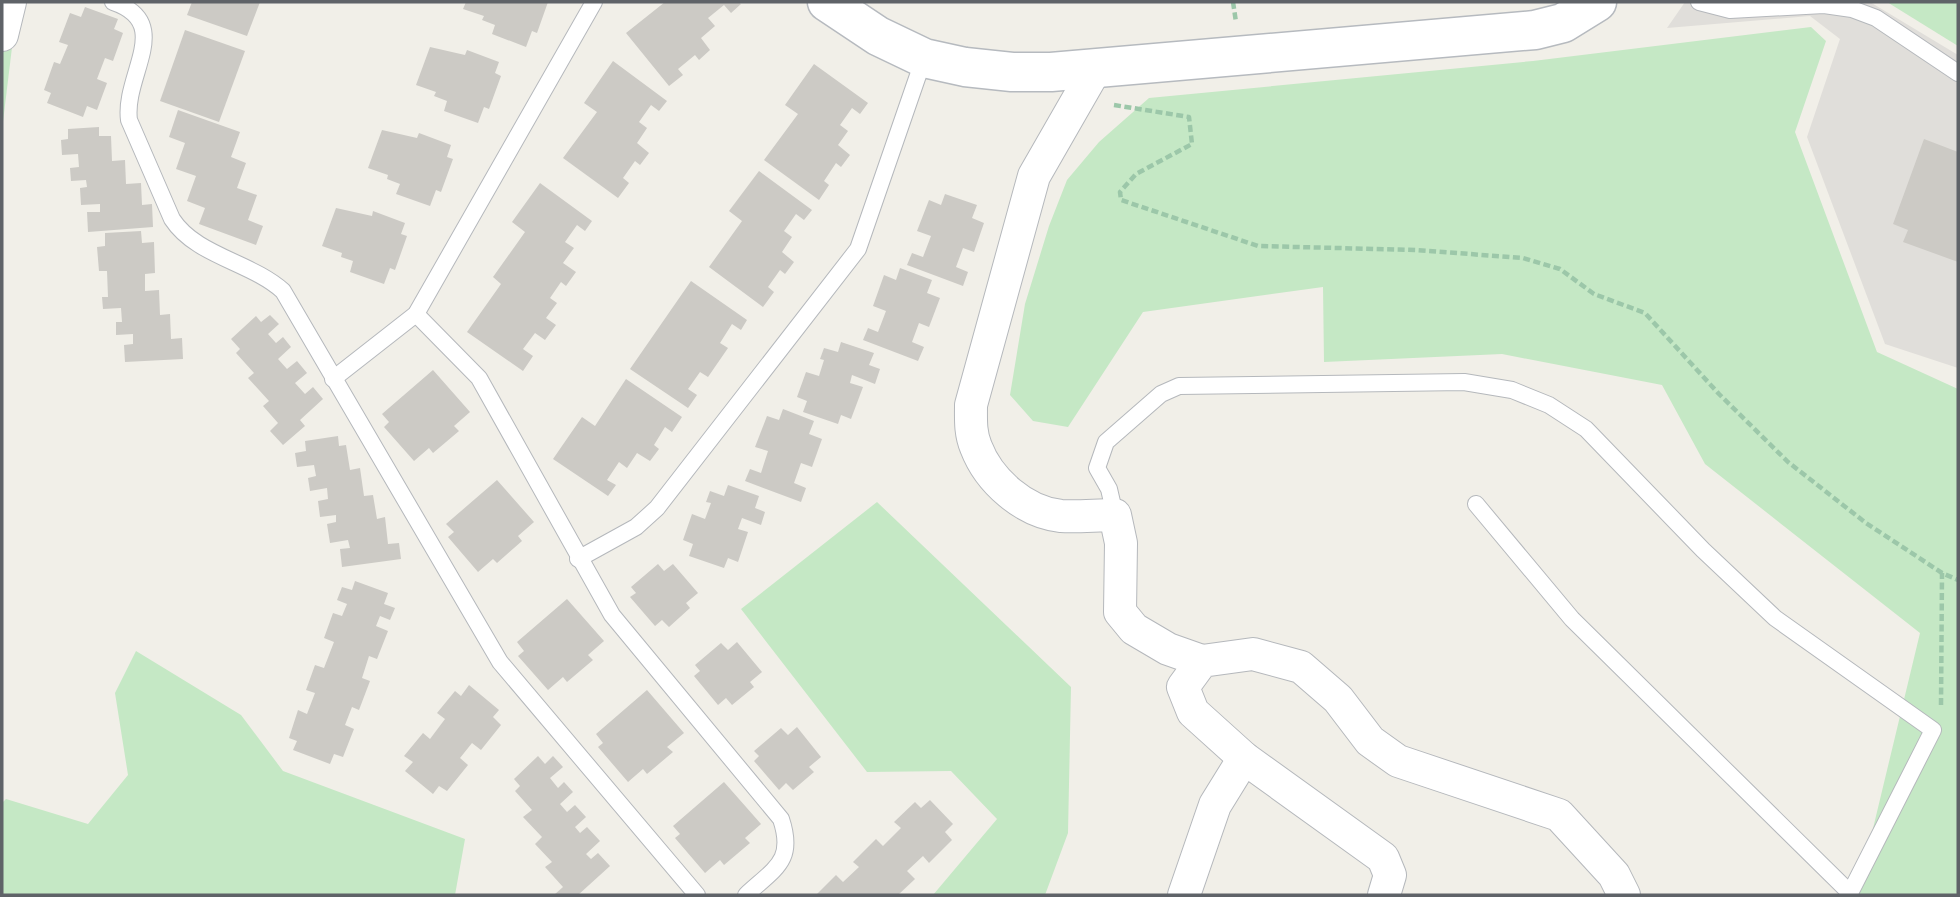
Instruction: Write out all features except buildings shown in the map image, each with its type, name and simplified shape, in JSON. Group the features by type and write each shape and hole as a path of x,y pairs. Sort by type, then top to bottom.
{"street":[{"path":"2,35 10,2"},
{"path":"827,2 878,36 924,58 965,67 1101,85 1535,30 1563,23 1597,2"},
{"path":"1101,85 1034,176 971,405 971,431 976,449 990,471 1023,504 1061,516 1115,515 1121,543 1120,612 1133,629 1168,649 1202,661 1253,654 1301,667 1338,699 1370,741 1398,761 1559,815 1614,875 1624,895"},
{"path":"1202,661 1183,687 1193,712 1244,758 1383,858 1390,875 1384,895"},
{"path":"1184,895 1214,805 1244,758"}],"lane":[{"path":"113,2 131,8 143,21 145,38 127,104 128,112 172,219 180,232 268,277 283,291 500,662 697,895"},
{"path":"334,379 416,314 594,2"},
{"path":"1699,2 1730,10 1824,5 1852,9 1875,18 1958,73"},
{"path":"578,559 636,527 657,508 858,249 924,58"},
{"path":"416,314 479,378 578,559 612,615 781,819 788,840 783,860 747,895"},
{"path":"1115,515 1109,489 1097,468 1106,442 1161,394 1180,386 1464,382 1512,390 1549,405 1586,429 1703,550 1776,618 1933,730 1849,894 1572,619 1476,504"}],"path":[{"path":"1101,85 1189,117 1192,144 1136,174 1120,192 1121,200 1258,246 1416,250 1523,258 1560,269 1594,294 1645,313 1719,394 1788,462 1866,523 1942,573 1958,580"},
{"path":"1933,730 1943,693 1942,573"}],"shaded area":[{"path":"1685,2 1870,2 1958,55 1958,368 1885,344 1807,137 1840,39 1810,16 1667,28"}],"green space":[{"path":"1887,2 1958,2 1958,46"},
{"path":"1811,27 1826,41 1795,132 1877,352 1958,389 1958,895 1857,895 1920,633 1705,464 1662,385 1502,354 1324,362 1323,287 1143,312 1068,427 1033,421 1010,395 1025,304 1049,226 1067,180 1099,142 1149,98 1533,61"},
{"path":"2,29 13,39 2,130"},
{"path":"877,502 1071,687 1068,833 1045,895 933,895 997,819 951,771 867,772 741,609"},
{"path":"136,651 241,715 283,771 465,839 455,895 2,895 2,803 6,799 88,824 128,775 115,693"}]}
